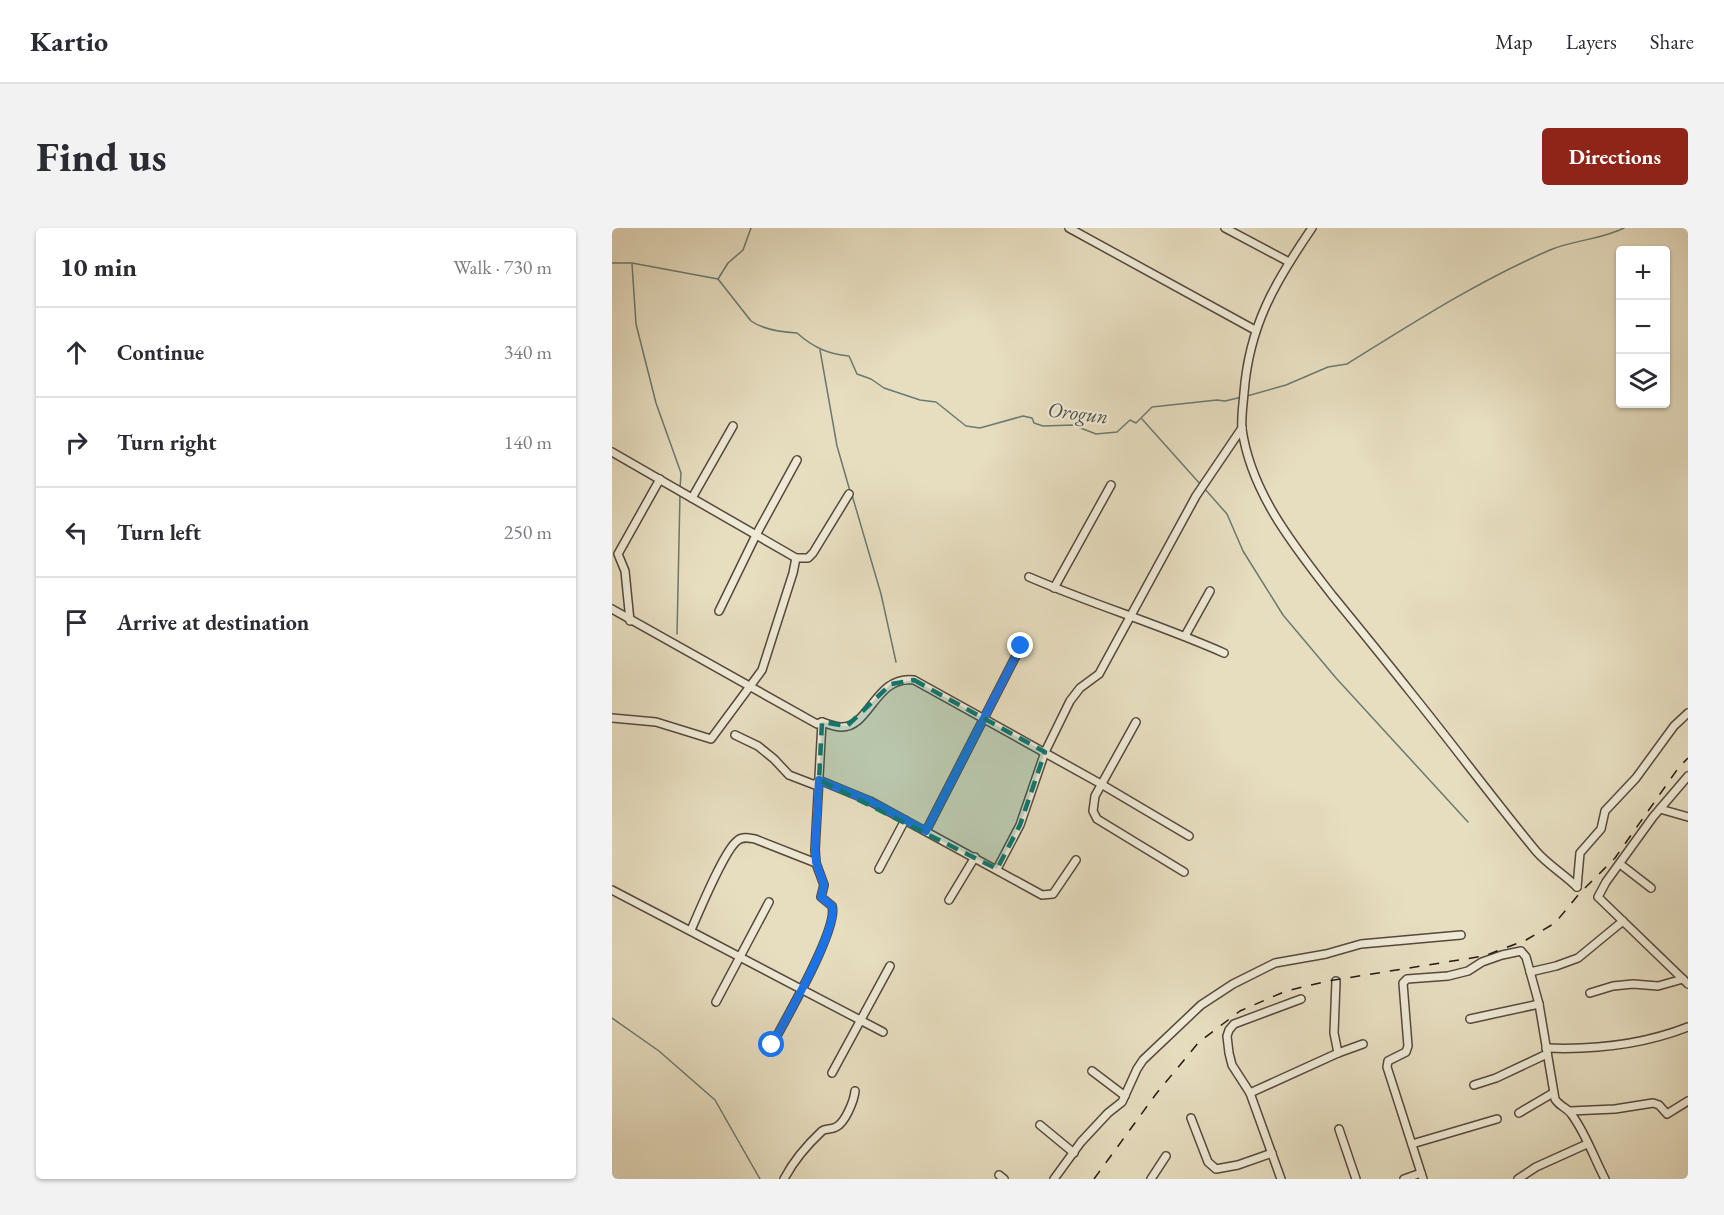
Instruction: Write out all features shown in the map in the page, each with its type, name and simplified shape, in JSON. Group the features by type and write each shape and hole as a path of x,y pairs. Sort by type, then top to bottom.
{"street":[{"path":"1069,228 1255,330"},
{"path":"1226,228 1289,262"},
{"path":"1312,228 1289,262 1255,330 1246,365 1242,428 1249,460 1265,499 1310,567 1523,836 1550,866 1569,878 1577,887 1580,853 1601,829 1605,811 1636,778 1674,726 1688,713"},
{"path":"692,498 733,426"},
{"path":"997,869 1020,825 1045,752 1070,701 1080,688 1099,674 1196,496 1242,428"},
{"path":"612,452 796,558 808,558 813,553 849,494"},
{"path":"718,611 797,460"},
{"path":"630,621 626,576 618,554 660,479"},
{"path":"1054,588 1111,485"},
{"path":"612,718 656,722 711,739 762,670 796,558"},
{"path":"1029,577 1224,653"},
{"path":"1185,636 1210,591"},
{"path":"612,609 817,724 822,722 839,728 847,726 859,718 891,684 904,678 914,680 1045,752 1189,836"},
{"path":"926,831 1021,646"},
{"path":"772,1045 828,936 834,914 832,906 821,897 824,885 816,862 815,850 822,722"},
{"path":"1136,722 1101,784 1093,805 1093,812 1097,819 1184,872"},
{"path":"735,735 758,746 789,775 815,785 819,780"},
{"path":"1685,982 1598,897 1606,882 1659,809 1687,779"},
{"path":"819,780 870,801 1042,895 1053,894 1058,890 1076,860"},
{"path":"1659,809 1688,816"},
{"path":"879,869 905,820"},
{"path":"691,930 717,875 732,848 740,839 747,837 755,839 816,862"},
{"path":"949,900 975,857"},
{"path":"1620,864 1651,888"},
{"path":"612,890 801,987 883,1032"},
{"path":"716,1002 769,902"},
{"path":"1530,972 1578,958 1623,921"},
{"path":"1054,1179 1081,1142 1108,1113 1122,1102 1137,1069 1165,1038 1201,1005 1275,963 1361,944 1461,935"},
{"path":"1404,1179 1422,1176 1387,1067 1388,1061 1406,1052 1408,1046 1403,983 1407,979 1448,976 1468,971 1482,962 1521,951 1526,957 1539,1004 1553,1093 1559,1105 1570,1112 1605,1179"},
{"path":"832,1073 890,966"},
{"path":"1336,981 1334,1033 1338,1053"},
{"path":"1590,993 1613,986 1633,984 1658,986 1685,982"},
{"path":"1281,1179 1250,1093 1232,1065 1228,1053 1229,1030 1234,1024 1301,999"},
{"path":"1470,1019 1539,1004"},
{"path":"1474,1085 1496,1078 1547,1051 1614,1046 1653,1039 1688,1027"},
{"path":"1250,1093 1363,1044"},
{"path":"1092,1071 1125,1096"},
{"path":"784,1179 796,1159 813,1140 825,1129 837,1127 843,1122 854,1100 855,1091"},
{"path":"1519,1113 1553,1093"},
{"path":"1570,1112 1615,1109 1653,1103 1659,1105 1667,1114 1688,1101"},
{"path":"1191,1118 1208,1162 1216,1169 1238,1165 1272,1153"},
{"path":"1412,1144 1497,1119"},
{"path":"1040,1125 1074,1153"},
{"path":"1339,1129 1356,1179"},
{"path":"1518,1179 1536,1167 1587,1144"},
{"path":"1150,1179 1166,1156"}],"highlighted area":[{"path":"914,680 1045,752 1020,825 997,869 819,780 822,722 847,726 891,684"}],"waterway":[{"path":"718,279 728,263 743,250 751,228"},
{"name":"Orogun","path":"1247,396 1286,385 1328,367 1347,364 1446,303 1523,262 1550,250 1624,228"},
{"name":"Orogun","path":"612,263 632,263 718,279 751,321 761,327 797,333 821,349 849,356 857,374 871,379 884,388 920,400 936,402 966,426 980,428 1023,416 1032,418 1034,423 1043,426 1073,425 1096,434 1117,432 1130,420 1136,423 1152,407 1225,401 1242,397"},
{"path":"632,264 636,324 656,403 681,473 680,489"},
{"path":"820,350 837,446 850,491"},
{"path":"1142,419 1201,485"},
{"path":"1204,488 1227,514 1243,551 1283,615 1336,678 1468,822"},
{"path":"677,634 680,494"},
{"path":"852,495 881,594 896,662"},
{"path":"612,1018 659,1051 715,1100 760,1179"}],"railway":[{"path":"1094,1179 1156,1094 1199,1042 1240,1011 1286,991 1328,981 1484,956 1526,940 1555,923 1579,894 1615,858 1679,767 1688,758"}],"route":[{"path":"772,1045 828,936 834,914 832,906 821,897 824,885 816,862 819,780 870,801 926,831 1021,646"}]}
